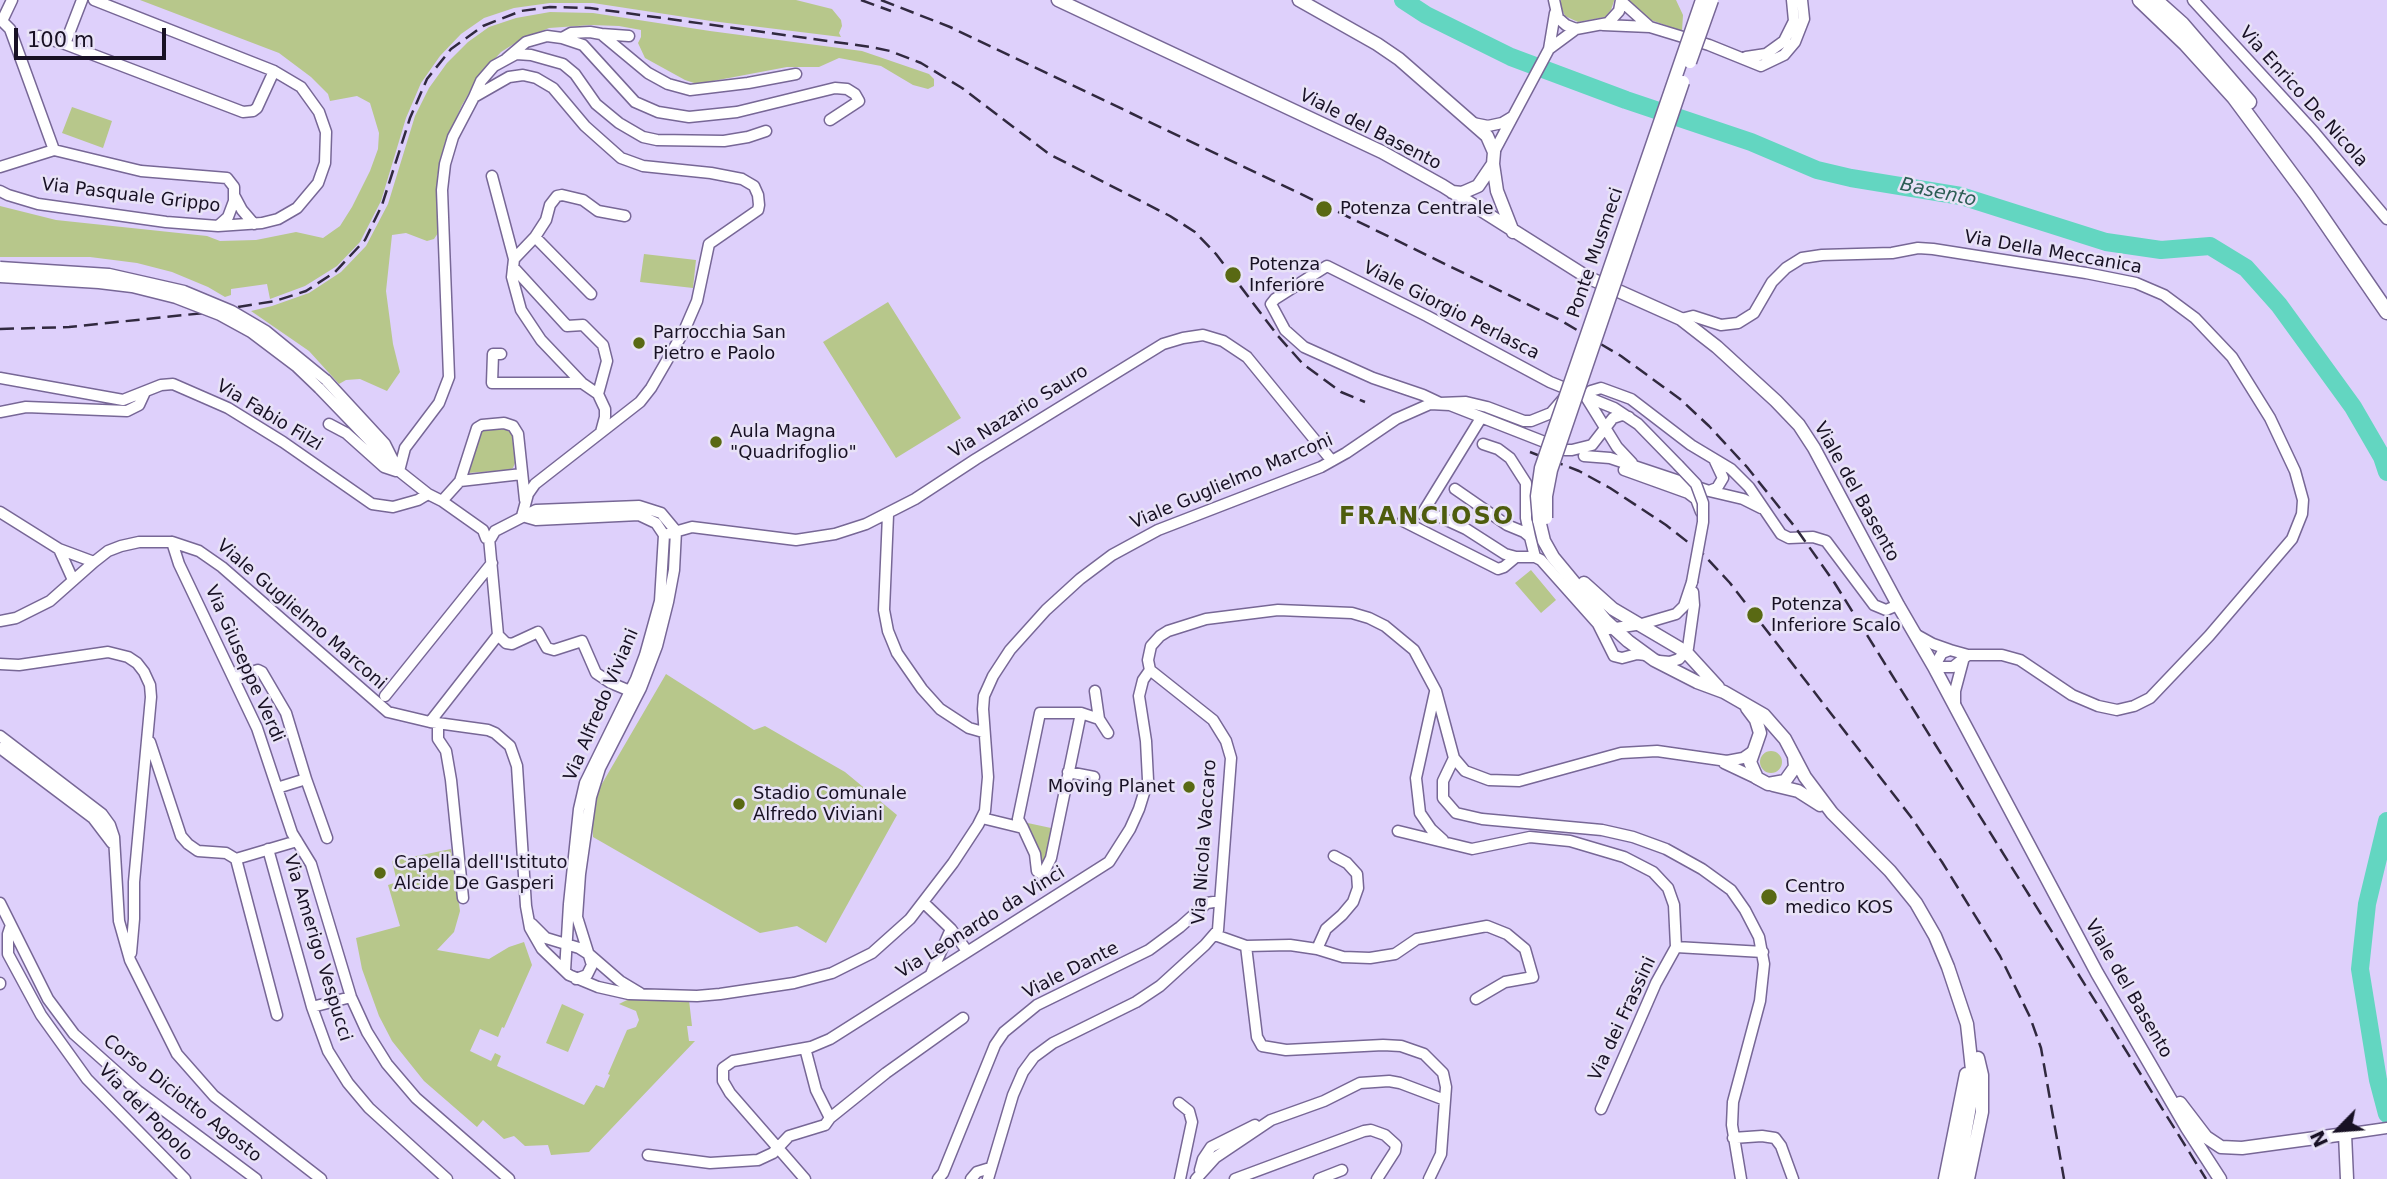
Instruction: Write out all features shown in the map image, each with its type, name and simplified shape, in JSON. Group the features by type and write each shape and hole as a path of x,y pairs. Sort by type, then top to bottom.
{"highway":[{"path":"2140,0 2186,44 2234,97 2306,194 2387,312"},
{"path":"2158,2 2182,24 2237,85 2316,192 2387,297"}],"main road":[{"name":"Viale del Basento","path":"1058,0 1382,152 1587,277 1681,318 1751,377 1799,425 1934,667 2096,973 2187,1128 2219,1177"},
{"path":"1299,0 1399,59 1487,136 1494,158 1501,203 1513,232"},
{"name":"Ponte Musmeci","path":"1543,519 1537,496 1541,468 1562,391 1702,0"},
{"name":"Ponte Musmeci","path":"1543,519 1550,470 1712,0"},
{"path":"1451,192 1462,193 1478,186 1484,180 1494,158"},
{"path":"1543,519 1557,549 1583,582 1613,609 1686,652 1724,692"},
{"path":"1543,519 1544,541 1553,557 1614,629 1646,655 1697,682 1724,692 1764,715 1785,739 1805,777 1832,813 1916,903 1942,952 1980,1068 1983,1096 1968,1179"},
{"path":"1739,700 1759,726 1759,740 1751,768 1765,782 1798,791 1832,813"},
{"path":"1755,749 1772,739 1791,750 1795,767 1789,777 1779,783 1765,782"},
{"path":"1957,1179 1972,1095 1973,1079 1967,1024"},
{"path":"1945,1179 1963,1092 1969,1042"},
{"path":"2169,1094 2183,1105 2206,1137 2221,1147"},
{"path":"2219,1177 2212,1160 2216,1150 2221,1147 2242,1147 2345,1134 2347,1179"}],"street":[{"path":"12,0 1,21 10,29 54,150"},
{"path":"65,44 82,0"},
{"name":"Via Pasquale Grippo","path":"0,191 38,204 166,222 218,226 254,224 278,219 305,201 318,183 327,153 326,132 314,103 301,87 274,71 94,0"},
{"path":"1603,25 1616,16 1621,0 1650,27"},
{"path":"1736,55 1759,56 1779,47 1789,35 1794,21 1792,0"},
{"path":"1549,49 1576,29 1603,25 1650,27 1761,66 1784,55 1796,42 1802,27 1802,0"},
{"name":"Via Enrico De Nicola","path":"2193,0 2314,132 2387,219"},
{"path":"1553,4 1562,22 1576,29"},
{"path":"1494,158 1549,49 1553,4"},
{"path":"562,38 571,33 590,32 629,36"},
{"path":"601,34 648,73 668,84 690,90 796,74"},
{"path":"40,36 247,113 257,108 274,71"},
{"path":"506,59 526,42 547,36 562,38 583,46 635,102 658,113 689,117 737,112 835,88 847,89 855,94 859,101 830,120"},
{"path":"399,471 405,448 439,403 449,377 442,190 445,164 453,137 481,81 494,66 516,54 531,54 563,64 575,74 596,104 618,123 643,137 657,140 724,141 766,131"},
{"path":"474,97 509,77 523,75 536,78 553,88 585,126 621,158 643,166 743,179 757,191 759,200 758,210 709,244 697,301 684,331 662,372 640,402 535,484 525,503 522,516"},
{"path":"1473,122 1488,126 1502,123 1515,115"},
{"path":"0,167 54,150 141,171 226,178 233,183 234,195 231,212 218,226"},
{"path":"492,176 513,263 516,298 528,324 541,340 582,383 598,394 605,410 601,432"},
{"path":"234,195 254,224"},
{"path":"513,263 535,237 546,220 552,201 560,195 583,200 598,211 625,216"},
{"path":"535,237 591,293"},
{"name":"Via Della Meccanica","path":"1681,318 1693,316 1721,325 1738,323 1755,313 1773,282 1786,268 1802,258 1933,249 2136,283 2164,295 2195,318 2232,357 2275,429 2295,471 2303,500 2302,514 2292,539 2210,635 2150,698 2117,710 2098,706 2072,695 2020,660 2002,655 1965,658"},
{"path":"513,263 567,327 583,326 603,345 607,361 598,394"},
{"name":"Viale Giorgio Perlasca","path":"1440,403 1373,378 1304,347 1285,330 1273,312 1272,301 1327,266 1562,391"},
{"path":"0,267 109,274 158,283 232,311 266,331 323,384 399,471 428,495 442,501 489,533"},
{"path":"0,277 99,283 132,287 176,298 220,315 251,332 323,384"},
{"name":"Via Nazario Sauro","path":"664,535 692,527 796,540 849,530 888,515 1163,344 1203,335 1223,341 1247,357 1332,461"},
{"path":"501,354 493,354 492,383 582,383"},
{"name":"Via Fabio Filzi","path":"0,378 123,400 161,385 173,384 227,408 283,442 372,504 393,507 428,495"},
{"path":"1586,397 1591,391 1601,388 1624,395 1729,468 1749,487 1784,536 1818,537 1830,544 1874,605 1886,610 1898,605"},
{"path":"1440,403 1466,402 1531,421 1551,413 1562,391 1586,397 1627,416 1700,490 1703,522 1687,601 1671,616 1642,624 1614,629 1598,624"},
{"path":"0,412 26,407 127,411 139,405 140,394"},
{"path":"1586,397 1623,455 1639,467"},
{"path":"1440,403 1688,492 1698,504 1703,522"},
{"name":"Viale Guglielmo Marconi","path":"0,621 34,611 50,601 108,551 121,546 139,541 172,541 199,551 222,567 388,712 495,733 510,746 514,754 519,787 528,919 536,941 576,979 611,991 696,996 794,983 832,973 858,961 882,945 924,903 982,818 988,777 983,732 984,696 999,666 1026,631 1080,579 1128,545 1157,530 1230,504 1332,461 1396,419 1420,408 1440,403"},
{"path":"1597,415 1600,425 1598,438"},
{"path":"1565,450 1584,449 1598,438 1614,418 1627,416"},
{"path":"1614,442 1614,426 1619,418 1627,416"},
{"path":"1481,418 1422,514 1440,517 1466,529 1505,554 1535,557"},
{"path":"442,501 460,481 474,434 482,425 504,423 515,428 525,503"},
{"path":"329,425 346,433 384,467 399,471"},
{"path":"1483,444 1498,449 1510,458 1526,483 1526,518 1535,557 1549,568 1598,624 1614,656 1622,658 1637,654 1675,661 1686,652 1690,644 1694,605 1692,582"},
{"path":"1584,456 1603,456 1709,491 1743,499 1763,509"},
{"path":"1709,491 1717,488 1723,478 1714,459"},
{"path":"460,481 522,474"},
{"path":"1455,489 1507,525 1530,537"},
{"path":"489,533 536,510 639,506 661,513 676,531"},
{"path":"0,512 59,549 94,562"},
{"path":"522,516 536,520 639,515 656,523 664,535"},
{"path":"888,515 884,610 888,631 897,653 940,709 970,728 983,732"},
{"path":"1403,521 1498,569 1504,568 1516,557"},
{"name":"Via Alfredo Viviani","path":"590,955 579,928 577,905 591,797 600,768 641,688 657,646 668,602 676,531"},
{"path":"489,533 498,635 506,643 512,644 538,632 547,648 554,650 582,641 596,673 630,691"},
{"name":"Via Alfredo Viviani","path":"565,971 565,938 579,809 585,783 645,655 656,619 663,571 664,535"},
{"name":"Via Giuseppe Verdi","path":"172,541 179,564 257,728 287,821 311,864 351,996 377,1050 401,1083 509,1179"},
{"path":"59,549 73,580"},
{"path":"385,696 492,563"},
{"path":"1150,670 1148,653 1154,641 1168,631 1191,622 1278,610 1352,613 1369,618 1402,639 1421,661 1436,691 1454,758 1459,766 1476,776 1510,782 1621,753 1657,751 1715,760 1738,760 1755,749"},
{"path":"1642,624 1634,636 1646,655"},
{"path":"1913,633 1965,658"},
{"path":"463,898 451,780 446,751 438,739 434,723 498,635"},
{"path":"1950,650 1937,659 1934,667 1953,667 1965,658"},
{"path":"0,664 30,664 98,652 118,653 128,657 144,672 150,685 152,697 136,847 130,960"},
{"path":"1955,708 1955,691 1965,658"},
{"path":"234,678 258,670 264,674 286,713 327,838"},
{"name":"Via Nicola Vaccaro","path":"989,1174 1013,1095 1023,1072 1034,1058 1053,1044 1147,995 1173,975 1215,935 1219,924 1231,768 1229,750 1221,732 1207,714 1150,670"},
{"name":"Via Leonardo da Vinci","path":"778,1148 723,1081 722,1072 726,1065 733,1061 805,1048 830,1038 1109,862 1139,809 1148,780 1146,741 1139,696 1143,680 1150,670"},
{"path":"1095,691 1099,719 1108,733"},
{"path":"1436,691 1416,778 1420,813 1431,829 1445,842"},
{"path":"1081,713 1051,858 1044,872 1040,873 1037,871 1035,854 1018,819 1040,713 1081,713 1099,719"},
{"path":"0,736 102,814 113,831 119,920 130,960 170,1042 188,1069 214,1096 321,1179"},
{"path":"149,738 181,836 188,845 198,851 226,853 236,859 277,1015"},
{"path":"0,748 93,818 113,846"},
{"path":"1454,758 1443,781 1443,798 1455,813 1482,819 1602,830 1633,837 1666,849 1702,869 1731,890 1759,937 1763,952 1760,1001 1733,1102 1733,1138 1741,1179"},
{"path":"1715,760 1765,782"},
{"path":"1068,772 1094,777"},
{"path":"277,788 306,779"},
{"path":"982,818 1023,828"},
{"name":"Via dei Frassini","path":"1398,831 1472,849 1530,837 1570,841 1624,857 1653,872 1668,888 1674,905 1676,947 1657,983 1601,1109"},
{"path":"236,859 297,841"},
{"name":"Via Amerigo Vespucci","path":"268,849 312,1007 328,1051 348,1083 369,1108 447,1179"},
{"path":"1317,949 1326,929 1353,902 1358,888 1357,874 1347,863 1334,856"},
{"name":"Viale Dante","path":"938,1179 943,1173 995,1045 1004,1032 1037,1005 1149,950 1207,902 1220,901"},
{"name":"Corso Diciotto Agosto","path":"0,903 48,999 79,1040 138,1091 256,1179"},
{"name":"Via Leonardo da Vinci","path":"924,903 951,929 967,951"},
{"path":"528,919 546,938 590,955 620,981 641,993"},
{"name":"Via del Popolo","path":"11,925 8,954 41,1016 87,1079 184,1179"},
{"path":"1215,935 1246,946 1290,946 1317,949 1343,957 1370,958 1395,954 1417,939 1486,926 1507,934 1525,949 1533,977 1505,982 1476,999"},
{"path":"932,974 951,929"},
{"path":"1246,946 1256,1037 1262,1046 1286,1050 1401,1046 1424,1054 1443,1073 1446,1087 1441,1154 1429,1179"},
{"path":"1676,947 1763,952"},
{"path":"576,979 587,975 591,970 590,955"},
{"path":"312,1007 351,996"},
{"path":"649,1155 719,1163 764,1159 789,1136 825,1125 886,1073 963,1018"},
{"path":"805,1048 816,1090 830,1118"},
{"path":"1197,1179 1203,1159 1211,1147 1236,1133 1324,1101 1360,1083 1400,1083 1445,1100"},
{"path":"1179,1103 1189,1111 1192,1122 1180,1179"},
{"path":"1197,1179 1208,1165 1270,1120"},
{"path":"2345,1134 2387,1128"},
{"path":"1235,1179 1371,1130 1385,1135 1396,1145 1377,1179"},
{"path":"1733,1138 1775,1138 1781,1146 1793,1179"},
{"path":"778,1148 805,1179"},
{"path":"1320,1179 1342,1170"},
{"path":"971,1179 977,1172 989,1174"}],"green space":[{"path":"140,0 796,0 832,9 841,20 842,26 839,33 841,37 593,3 550,3 514,8 484,18 461,34 440,56 421,83 406,118 381,201 360,242 337,266 305,286 270,299 267,284 231,289 231,295 225,297 172,272 137,263 90,257 0,257 0,206 56,220 207,236 220,241 256,240 296,232 323,238 340,226 352,207 378,149 379,133 370,103 357,96 330,101 328,94 311,77 279,53"},
{"path":"1561,0 1614,1 1605,17 1578,22 1565,16"},
{"path":"1628,0 1676,0 1683,15 1682,31 1648,19"},
{"path":"550,12 593,13 862,51 929,74 934,79 934,86 928,89 913,85 881,66 839,58 819,67 787,67 697,84 645,58 638,43 641,30 619,26 549,28 520,40 501,52 479,76 445,143 437,177 438,233 434,239 427,241 406,233 392,235 386,291 393,344 400,372 387,391 360,379 346,380 339,384 309,351 251,311 309,293 341,272 366,246 388,204 415,116 429,88 447,63 468,42 489,27 516,18"},
{"path":"72,107 112,121 103,148 62,133"},
{"path":"644,254 696,260 693,288 640,282"},
{"path":"888,302 961,418 896,458 823,342"},
{"path":"506,429 512,434 515,463 513,468 468,473 478,434 485,430"},
{"path":"1531,570 1556,600 1541,613 1515,583"},
{"name":"Stadio Comunale Alfredo Viviani","path":"666,674 754,730 765,726 845,772 897,815 826,943 797,926 760,933 593,837 592,814 596,794"},
{"path":"1771,751 1779,754 1782,762 1779,770 1771,773 1763,770 1760,762 1763,754"},
{"path":"1023,822 1051,828 1047,854 1041,867"},
{"path":"451,849 460,911 454,932 437,950 489,959 524,942 532,965 498,1037 480,1029 470,1051 491,1061 495,1053 501,1056 497,1066 584,1105 596,1085 604,1088 627,1030 636,1027 639,1020 636,1011 619,1004 635,996 689,1000 692,1026 687,1026 689,1041 695,1041 589,1152 551,1155 548,1145 525,1146 514,1136 504,1139 483,1120 477,1127 424,1081 392,1041 379,1016 362,969 356,938 400,926 388,885 397,882 392,861"},
{"path":"562,1004 584,1014 568,1052 546,1043"}],"waterway":[{"name":"Basento","path":"1403,0 1426,15 1511,57 1626,100 1751,142 1817,170 1961,196 2106,242 2161,250 2210,246 2246,268 2279,305 2353,407 2382,457 2387,472"},
{"name":"Basento","path":"2387,821 2367,904 2360,969 2378,1080 2387,1114"}],"railway":[{"path":"861,0 891,11"},
{"path":"881,0 950,27 1560,320 1621,356 1680,399 1747,467 1834,582 2206,1179"},
{"path":"238,307 275,301 306,291 335,272 365,240 382,205 410,118 427,79 451,49 483,26 521,11 550,7 590,8 871,47 921,63 962,88 1049,154 1170,216 1195,232 1216,254 1278,336 1303,364 1341,392 1365,402"},
{"path":"0,329 69,327 204,313"},
{"path":"1530,452 1579,471 1610,488 1666,525 1703,554 1730,583 1911,817 2000,956 2030,1017 2041,1048 2064,1179"}],"place":[{"name":"Potenza Centrale","path":"1324,209"},
{"name":"Potenza Inferiore","path":"1233,275"},
{"name":"Parrocchia San Pietro e Paolo","path":"639,343"},
{"name":"Aula Magna \"Quadrifoglio\"","path":"716,442"},
{"name":"Potenza Inferiore Scalo","path":"1755,615"},
{"name":"Moving Planet","path":"1189,787"},
{"name":"Stadio Comunale Alfredo Viviani","path":"739,804"},
{"name":"Capella dell'Istituto Alcide De Gasperi","path":"380,873"},
{"name":"Centro medico KOS","path":"1769,897"}],"district":[{"name":"FRANCIOSO","path":"1427,518"}]}
